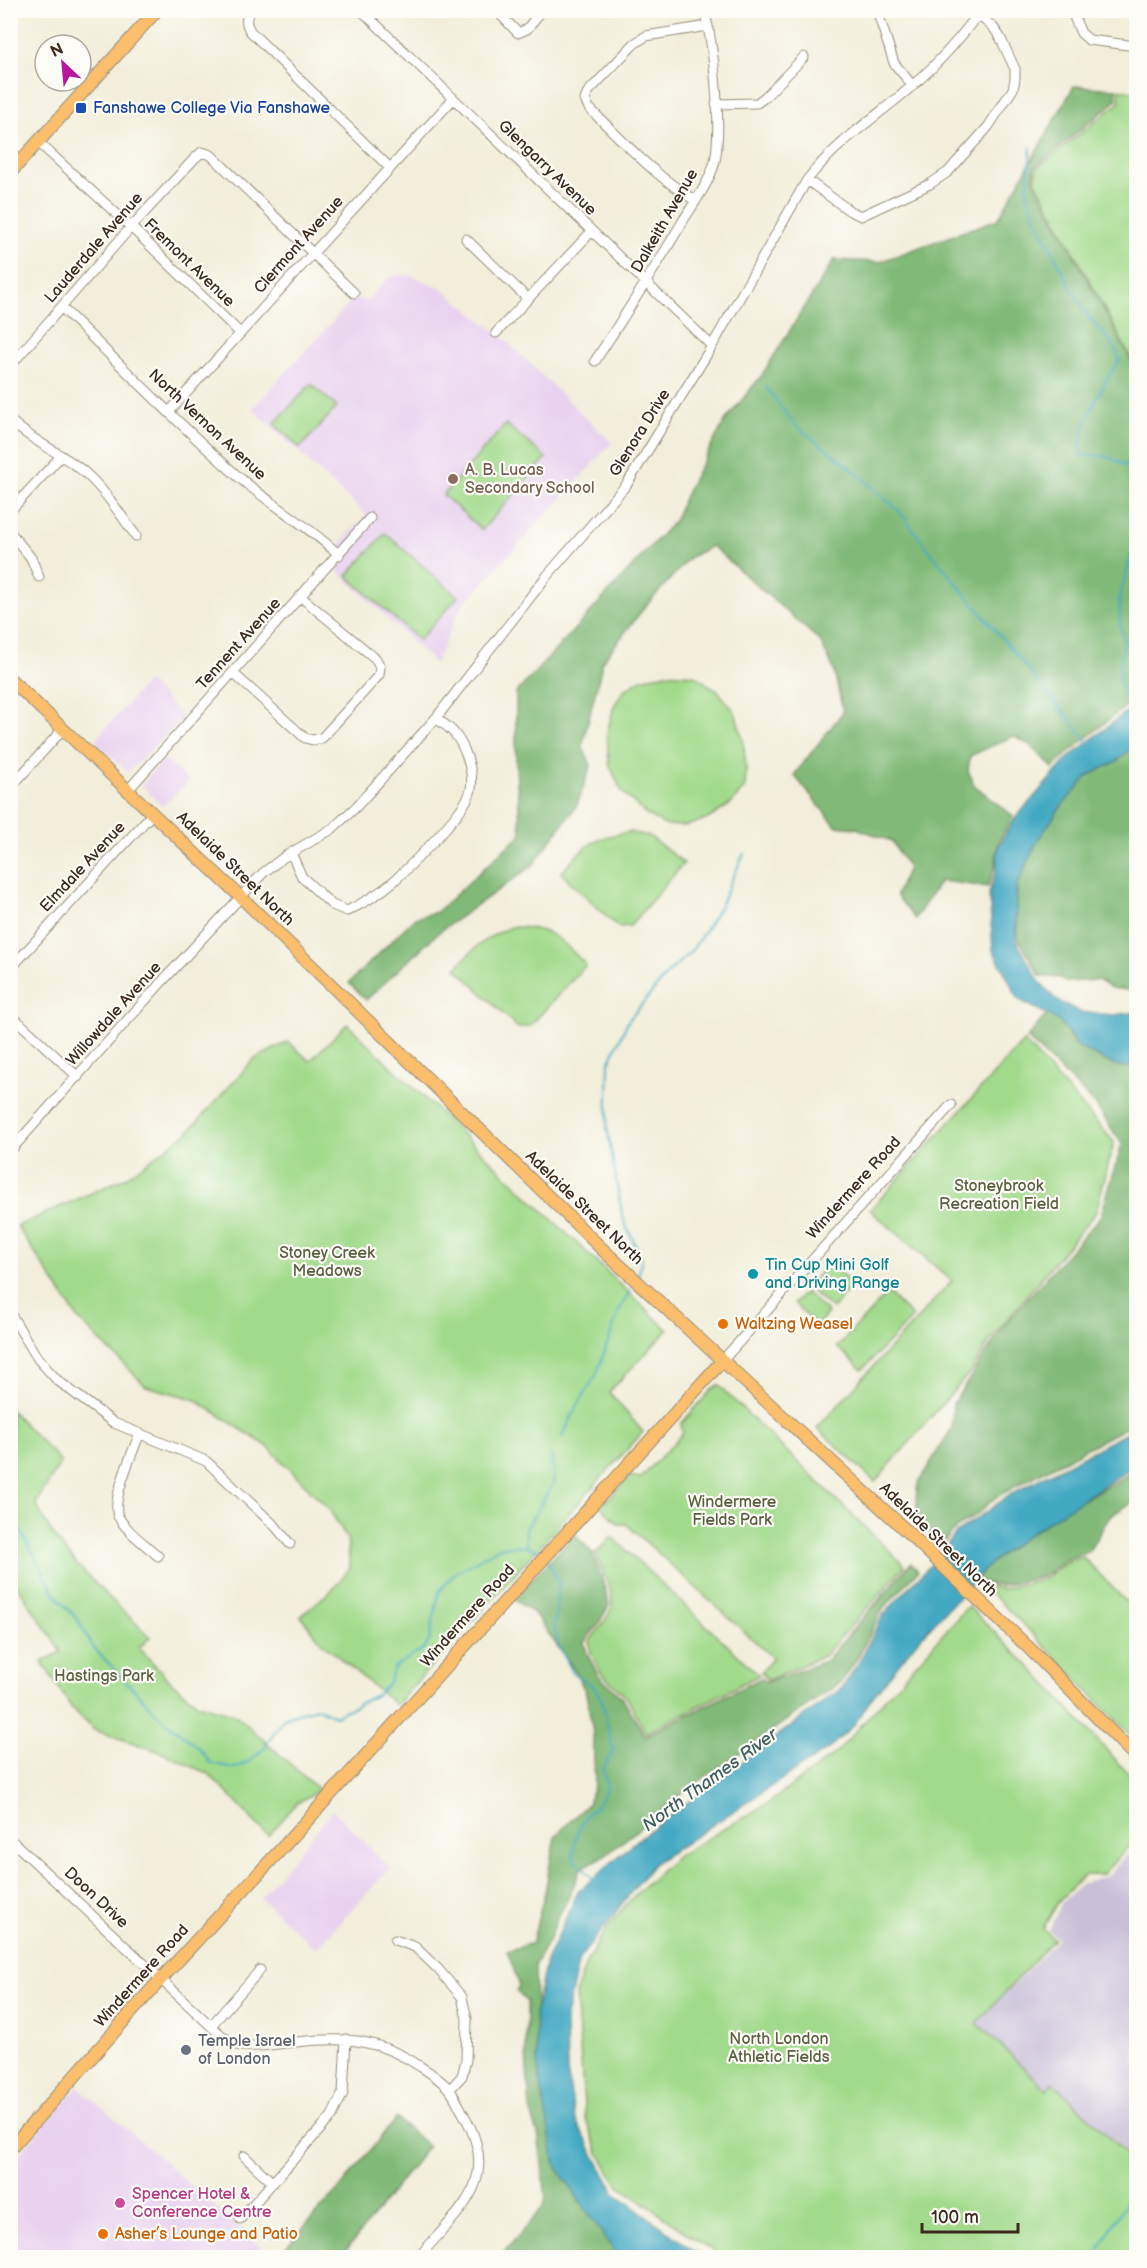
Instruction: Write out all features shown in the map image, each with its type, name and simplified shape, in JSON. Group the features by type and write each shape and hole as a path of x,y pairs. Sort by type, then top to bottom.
{"main road":[{"path":"10,173 157,10"},
{"name":"Adelaide Street North","path":"10,679 129,789 602,1249 924,1549 1137,1757"},
{"name":"Windermere Road","path":"10,2149 161,1979 722,1361"}],"street":[{"path":"251,10 247,15 246,25 251,32 390,168"},
{"name":"Glengarry Avenue","path":"361,10 712,346"},
{"path":"496,10 518,33 527,29 542,10"},
{"name":"Dalkeith Avenue","path":"595,361 646,284 696,200 715,161 716,104 708,26 704,10"},
{"path":"877,10 894,63 912,85"},
{"path":"1071,10 1081,33 1089,40 1137,46"},
{"path":"807,180 850,211 861,216 930,184 948,172 987,127 1013,89 1015,79 1015,69 1000,37 979,13"},
{"name":"Glenora Drive","path":"241,898 263,873 291,853 332,829 356,807 436,718 546,577 627,484 712,346 807,180 823,159 912,85 967,30 979,13"},
{"path":"696,200 670,185 651,169 589,108 585,100 588,92 634,44 646,36 708,26"},
{"path":"716,104 757,102 765,97 804,57"},
{"name":"Clermont Avenue","path":"169,412 453,99"},
{"name":"Fremont Avenue","path":"38,141 240,333"},
{"name":"Lauderdale Avenue","path":"10,366 131,227 202,152 211,155 312,253"},
{"path":"495,333 592,231"},
{"path":"466,239 527,298"},
{"path":"312,253 354,293"},
{"name":"North Vernon Avenue","path":"62,308 169,412 265,499 317,535 339,555"},
{"path":"10,420 84,472 102,491 136,536"},
{"path":"10,511 61,456"},
{"name":"Tennent Avenue","path":"129,789 370,518"},
{"path":"10,532 31,558 39,577"},
{"path":"233,673 306,738 313,740 322,738 372,683 379,675 380,667 376,659 301,597"},
{"path":"291,853 302,877 332,905 347,911 360,905 393,882 464,805 471,791 471,772 462,748 454,732 436,718"},
{"path":"10,788 63,729"},
{"name":"Elmdale Avenue","path":"10,969 153,813"},
{"name":"Willowdale Avenue","path":"10,1151 158,986 241,898"},
{"path":"10,1014 78,1077"},
{"name":"Windermere Road","path":"722,1361 951,1105"},
{"path":"10,1313 38,1359 57,1380 114,1423 206,1461 276,1527 290,1544"},
{"path":"139,1435 116,1501 117,1514 124,1524 158,1557"},
{"name":"Doon Drive","path":"10,1839 211,2026 237,2045 346,2039 372,2042 403,2054 450,2089"},
{"path":"395,1940 415,1947 462,1997 467,2019 466,2060 462,2076 450,2089 469,2123 480,2158 479,2177 473,2191 418,2258"},
{"path":"211,2026 260,1970"},
{"path":"240,2220 332,2116 343,2093 346,2039"},
{"path":"244,2156 273,2183"}],"shaded area":[{"name":"A. B. Lucas Secondary School","path":"396,275 412,276 442,289 499,334 612,443 461,607 435,664 336,569 349,555 339,545 366,515 252,409 354,298 366,301 386,280"},
{"path":"148,681 184,718 128,772 94,741"},
{"path":"164,758 189,781 162,807 142,785"},
{"path":"333,1810 390,1868 316,1949 260,1898"},
{"path":"1136,1844 1136,2162 1053,2082 1047,2091 977,2023 1058,1939 1049,1930 1062,1902 1082,1884 1108,1876"},
{"path":"78,2086 272,2257 11,2258 11,2163"}],"green space":[{"path":"1074,86 1116,89 1116,101 1034,168 1034,181 1132,362 1136,361 1136,698 1053,768 1030,745 1013,736 970,756 968,771 974,785 1013,816 998,843 995,867 988,887 940,881 915,919 896,895 908,868 892,841 856,828 836,826 794,775 843,712 834,670 820,641 712,546 690,557 644,608 601,663 582,746 591,765 577,805 532,866 439,932 366,1000 349,983 415,918 437,912 521,834 516,768 516,693 674,521 689,487 725,421 762,375 834,260 879,262 998,219"},
{"path":"1119,89 1136,92 1136,359 1132,360 1036,181 1036,169 1119,103"},
{"path":"311,384 337,407 300,448 274,424"},
{"path":"506,424 546,458 482,530 443,495"},
{"path":"385,533 458,597 419,640 347,576"},
{"path":"666,673 694,675 718,691 735,712 743,740 746,767 745,787 731,804 708,819 685,826 665,825 647,815 622,792 609,764 607,733 614,706 624,690 641,679"},
{"path":"1136,743 1136,991 1111,988 1098,980 1065,982 1061,978 1040,976 1017,936 1017,884 1023,866 1038,837 1079,783"},
{"path":"630,832 649,836 684,863 630,926 618,927 561,873 577,855 591,844 607,837"},
{"path":"512,927 537,929 554,936 586,965 530,1026 518,1028 456,968 481,943"},
{"path":"1049,1012 1061,1020 1075,1046 1112,1064 1136,1067 1136,1422 996,1497 976,1515 956,1528 941,1545 918,1519 916,1499 918,1483 952,1428 953,1404 1005,1324 1101,1216 1122,1144 1095,1104 1027,1038"},
{"name":"Stoney Creek Meadows","path":"347,1024 668,1330 609,1392 643,1432 396,1705 322,1643 301,1616 334,1588 350,1568 347,1538 329,1509 267,1446 194,1399 146,1386 79,1320 17,1226 125,1178 188,1132 254,1059 288,1042 310,1061"},
{"name":"Stoneybrook Recreation Field","path":"1024,1041 1114,1142 1096,1212 991,1339 972,1370 875,1482 817,1428 952,1281 870,1210"},
{"path":"829,1263 853,1285 832,1309 807,1287"},
{"path":"805,1292 828,1313 817,1325 794,1304"},
{"path":"888,1293 913,1317 862,1370 837,1347"},
{"name":"Windermere Fields Park","path":"718,1385 905,1566 824,1656 768,1680 761,1672 773,1658 626,1524 619,1524 601,1507 630,1476 641,1478 683,1433 681,1424"},
{"name":"Hastings Park","path":"11,1410 61,1462 36,1503 44,1521 86,1574 150,1637 139,1648 171,1682 198,1704 236,1715 319,1790 297,1803 268,1836 209,1774 158,1751 94,1730 71,1707 42,1662 61,1652 17,1585 11,1583"},
{"path":"1136,1470 1136,1500 1110,1516 1089,1551 1070,1558 1042,1577 1000,1586 971,1579 1029,1533"},
{"path":"575,1534 592,1553 609,1605 598,1625 584,1642 587,1654 599,1676 623,1699 645,1736 761,1678 767,1682 826,1661 911,1563 918,1571 882,1610 858,1657 841,1682 684,1792 606,1855 581,1868 550,1938 535,1964 537,2059 633,2248 651,2257 499,2258 544,2206 546,2197 538,2134 530,2109 526,2054 527,2002 517,1992 519,1984 507,1951 532,1943 545,1892 555,1836 588,1804 595,1783 593,1733 586,1693 575,1671 534,1613 513,1599"},
{"path":"612,1537 759,1675 646,1733 627,1698 602,1674 591,1653 589,1642 606,1619 612,1605 609,1586 595,1554"},
{"path":"1083,1557 1136,1612 1136,1741 1028,1629 980,1583 1001,1589 1042,1580 1069,1561"},
{"name":"North London Athletic Fields","path":"968,1606 1036,1673 1136,1782 1136,1838 1102,1875 1085,1875 1060,1899 1043,1928 1054,1939 977,2023 1047,2090 1053,2082 1136,2164 1136,2257 721,2257 616,2183 599,2153 585,2118 576,1992 587,1961 608,1926 633,1897 677,1856 767,1804 837,1752"},
{"path":"396,2118 428,2146 341,2257 277,2257 341,2187"}],"water":[{"path":"1136,704 1136,745 1117,761 1088,776 1060,808 1037,841 1016,888 1016,940 1039,981 1056,1000 1080,1012 1113,1015 1136,1012 1136,1068 1114,1065 1078,1047 1061,1023 1019,1000 993,950 989,892 996,872 998,847 1013,821 1068,758"},
{"name":"North Thames River","path":"1136,1428 1136,1465 1032,1532 993,1561 918,1640 871,1699 854,1725 828,1749 653,1864 579,1959 566,2016 567,2070 575,2119 615,2193 703,2257 643,2257 633,2252 617,2255 555,2165 537,2063 535,2013 546,1961 578,1892 642,1836 842,1688 859,1662 883,1615 935,1560 956,1533 1013,1493"}],"waterway":[{"path":"1031,147 1027,194 1034,214 1069,284 1089,317 1110,341 1120,360 1099,393 1086,422 1080,448 1082,457 1104,456 1136,472"},
{"path":"766,387 795,425 851,468 899,511 931,553 1087,740"},
{"path":"1129,705 1120,682 1124,641 1119,600 1136,538"},
{"path":"638,1276 642,1259 622,1214 607,1127 609,1063 628,1021 669,972 692,950 704,932 720,906 744,853"},
{"path":"562,1437 596,1375 620,1309 631,1289"},
{"path":"526,1546 526,1529 554,1482 551,1455"},
{"path":"10,1511 55,1594 78,1620 92,1646 158,1715 200,1749 210,1763 234,1768 249,1762 264,1748 284,1718 318,1708 335,1716 378,1694 388,1684 395,1666 424,1649 429,1641 439,1592 454,1574 500,1547 526,1546 543,1552"},
{"path":"547,1559 559,1583 554,1628 559,1646 573,1673 594,1687 602,1701 613,1751 603,1770 607,1787 599,1803 587,1814 580,1826 575,1842 573,1858 594,1879"},
{"path":"1094,2258 1128,2200"}],"place":[{"name":"Fanshawe College Via Fanshawe","path":"81,108"},
{"name":"A. B. Lucas Secondary School","path":"453,479"},
{"name":"Tin Cup Mini Golf and Driving Range","path":"753,1274"},
{"name":"Waltzing Weasel","path":"723,1324"},
{"name":"Temple Israel of London","path":"186,2050"},
{"name":"Spencer Hotel & Conference Centre","path":"120,2203"},
{"name":"Asher’s Lounge and Patio","path":"103,2234"}]}
